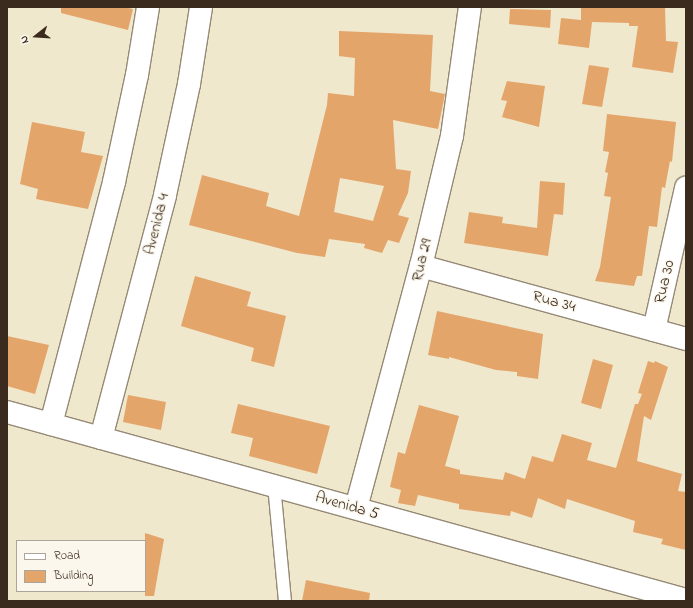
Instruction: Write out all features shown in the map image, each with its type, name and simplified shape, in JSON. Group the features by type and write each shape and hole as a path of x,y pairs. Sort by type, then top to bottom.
{"street":[{"path":"51,424 114,182 138,75 148,7"},
{"name":"Avenida 4","path":"101,438 166,188 189,84 201,7"},
{"name":"Rua 29","path":"356,508 421,266 452,136 470,7"},
{"name":"Rua 30","path":"654,330 686,188"},
{"name":"Rua 34","path":"421,266 686,339"},
{"name":"Avenida 5","path":"7,412 686,600"}],"lane":[{"path":"274,486 285,601"}],"building":[{"path":"61,7 124,7 133,9 128,30 61,13"},
{"path":"581,7 665,7 666,41 678,42 673,73 632,67 638,26 629,26 629,23 592,22 589,48 558,44 561,18 581,20"},
{"path":"510,9 551,10 550,28 509,24"},
{"path":"339,31 433,35 430,91 445,94 438,129 393,120 396,169 411,171 408,193 398,215 409,218 399,243 388,240 382,253 364,248 365,244 329,239 325,257 297,253 189,225 202,175 269,193 266,206 299,216 327,105 328,93 354,96 355,58 339,56","holes":["340,178 384,186 373,221 334,212"]},
{"path":"589,65 609,68 602,107 582,104"},
{"path":"507,81 545,86 539,127 502,117 507,101 501,100"},
{"path":"607,114 676,122 672,162 670,161 665,188 662,187 657,227 649,226 642,276 637,276 634,286 595,281 600,267 611,197 604,196 608,173 605,172 609,152 603,151"},
{"path":"32,122 85,132 81,152 103,156 88,209 36,199 38,189 20,184"},
{"path":"540,181 565,183 563,215 554,214 548,256 464,243 469,212 503,217 502,223 537,228"},
{"path":"195,276 251,292 247,306 286,316 274,367 251,361 254,348 181,326"},
{"path":"437,311 543,334 538,379 517,376 517,372 496,370 449,357 449,359 428,355"},
{"path":"7,336 49,345 35,394 7,386"},
{"path":"593,359 613,365 601,409 581,403"},
{"path":"648,361 654,363 655,361 668,367 651,420 644,416 637,461 682,474 678,491 686,492 686,550 661,544 663,539 633,532 635,521 567,499 565,509 538,498 532,518 511,511 510,516 459,509 459,504 418,495 415,506 398,503 401,490 390,487 398,452 405,454 419,405 459,416 445,466 460,470 460,474 503,480 505,472 525,479 532,456 553,462 562,434 592,443 587,460 616,468 635,404 638,404 642,394 638,393"},
{"path":"128,395 166,402 161,430 123,422"},
{"path":"238,404 330,426 317,474 249,456 253,438 231,433"},
{"path":"145,533 164,539 154,596 145,596"},
{"path":"306,580 370,593 369,601 302,601"}]}
